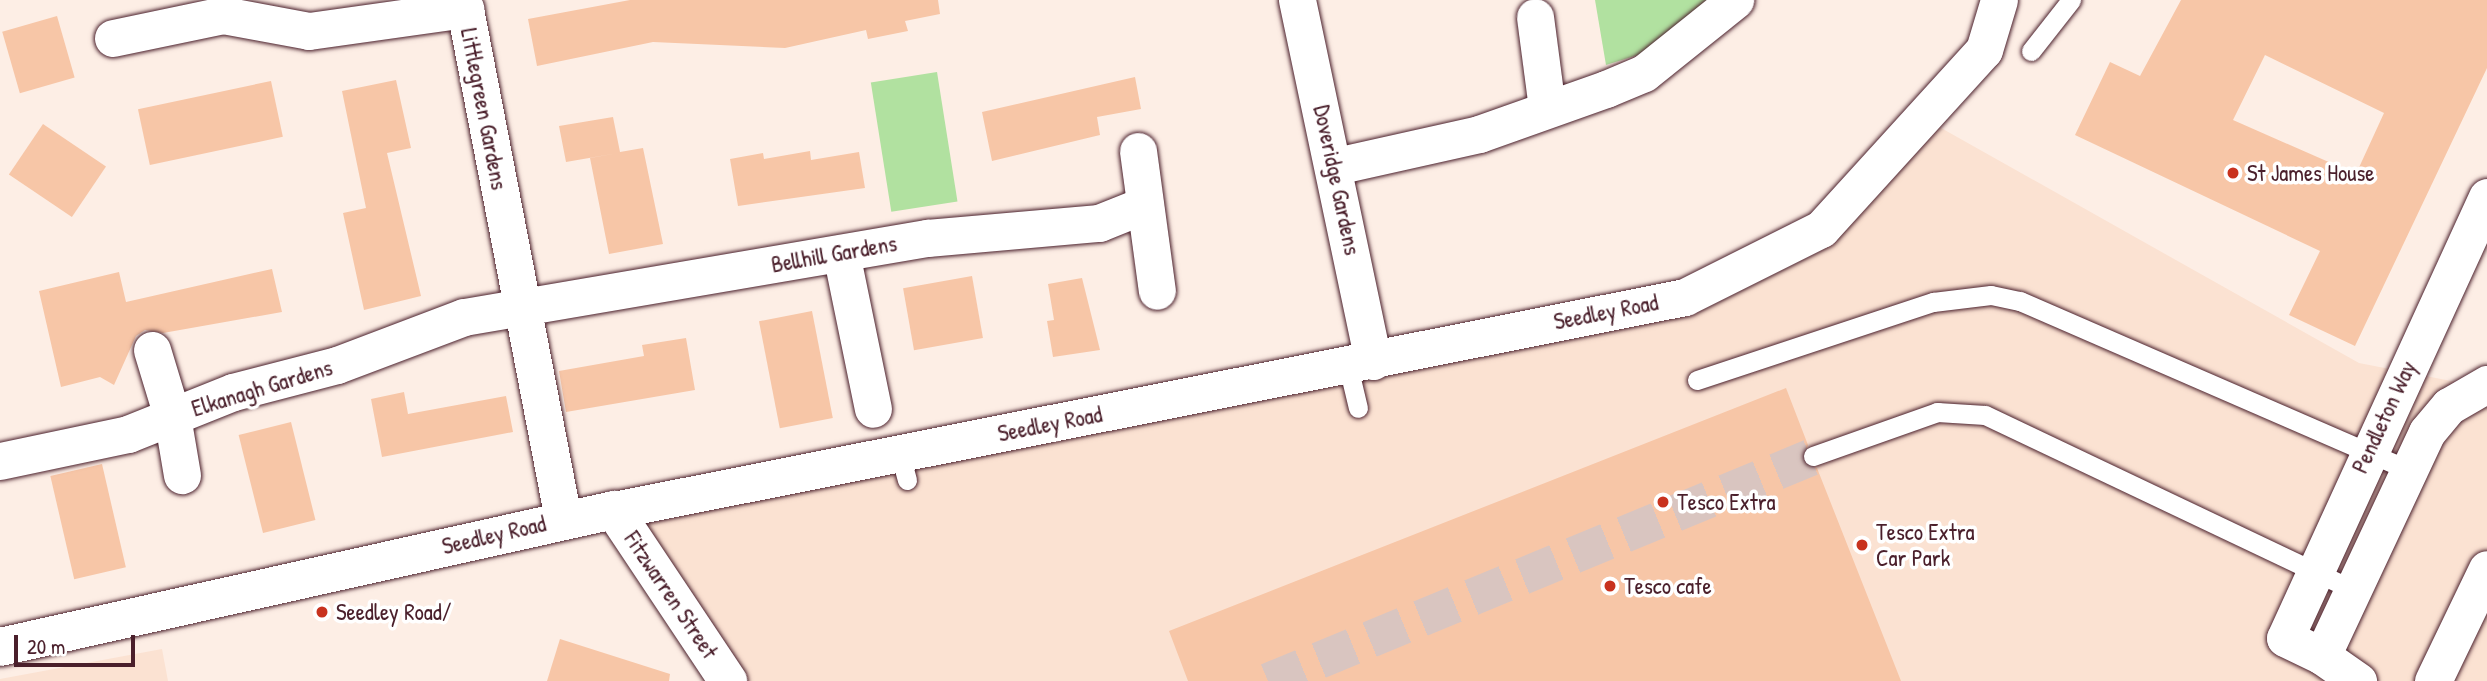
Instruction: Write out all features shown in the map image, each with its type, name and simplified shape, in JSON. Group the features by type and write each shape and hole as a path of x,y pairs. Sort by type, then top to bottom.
{"street":[{"name":"Doveridge Gardens","path":"1297,0 1336,166 1361,364"},
{"path":"1336,166 1479,134 1644,73 1735,0"},
{"name":"Littlegreen Gardens","path":"113,38 223,15 309,31 465,4 563,519"},
{"name":"Seedley Road","path":"0,647 563,519 903,467 1361,364 1685,297 1781,253 1821,229 1984,50 1997,10"},
{"path":"1535,17 1547,108"},
{"path":"1138,151 1157,291"},
{"name":"Pendleton Way","path":"2322,656 2285,638 2368,450 2487,197"},
{"name":"Bellhill Gardens","path":"522,304 927,238 1099,223 1144,205"},
{"path":"842,253 873,409"},
{"name":"Elkanagh Gardens","path":"0,461 128,434 233,392 337,365 464,317 522,304"},
{"path":"152,350 172,416 182,475"},
{"path":"2358,681 2322,656 2407,469 2427,432 2449,406 2487,384"},
{"name":"Fitzwarren Street","path":"614,510 729,681"},
{"path":"2433,681 2487,569"}],"lane":[{"path":"2031,51 2071,0"},
{"path":"1697,380 1933,302 1991,296 2020,301 2407,469"},
{"path":"1358,408 1361,364"},
{"path":"1813,456 1937,412 1985,415 2353,589"}],"shaded area":[{"path":"1934,124 2359,363 2487,388 2487,681 748,681 637,526 1378,363 1679,308 1791,266 1843,230"},
{"path":"162,649 168,681 0,681 0,679"}],"green space":[{"path":"1595,0 1713,0 1641,54 1606,65"},
{"path":"937,72 957,201 891,212 871,82"}],"building":[{"path":"630,0 938,0 940,14 905,21 908,31 868,39 866,30 785,48 653,42 537,66 528,19"},
{"name":"St James House","path":"2181,0 2487,0 2487,68 2355,346 2289,315 2320,251 2075,135 2110,62 2140,76","holes":["2265,55 2384,113 2356,174 2233,120"]},
{"path":"57,16 75,78 20,93 2,32"},
{"path":"1135,77 1141,109 1097,117 1100,135 992,161 982,112"},
{"path":"396,80 411,148 387,153 421,296 364,310 343,213 366,208 342,91"},
{"path":"271,81 283,137 150,165 138,109"},
{"path":"613,117 620,152 643,148 663,244 609,254 590,158 618,153 566,162 559,126"},
{"path":"43,124 106,166 72,217 9,175"},
{"path":"810,151 811,160 859,152 865,188 738,206 730,159 763,153 764,159"},
{"path":"272,269 282,312 163,333 145,330 136,336 114,385 100,377 61,387 39,291 119,272 126,302"},
{"path":"972,276 983,338 914,350 903,288"},
{"path":"1082,278 1100,350 1053,357 1047,321 1054,320 1048,284"},
{"path":"812,311 833,418 780,428 759,321"},
{"path":"686,338 695,390 566,412 559,371 644,356 642,345"},
{"name":"Tesco Extra","path":"1786,388 1808,445 1802,461 1817,468 1901,681 1188,681 1169,631"},
{"path":"404,392 408,414 506,396 513,432 382,457 371,399"},
{"path":"291,422 315,520 263,533 239,435"},
{"path":"102,464 126,567 74,579 50,476"},
{"path":"560,639 670,674 669,681 547,681"}],"tunnel":[{"path":"1268,681 1813,456"}],"place":[{"name":"St James House","path":"2233,173"},
{"name":"Tesco Extra","path":"1663,502"},
{"name":"Tesco Extra Car Park","path":"1862,545"},
{"name":"Tesco cafe","path":"1610,586"},
{"name":"Seedley Road/","path":"322,612"}]}
